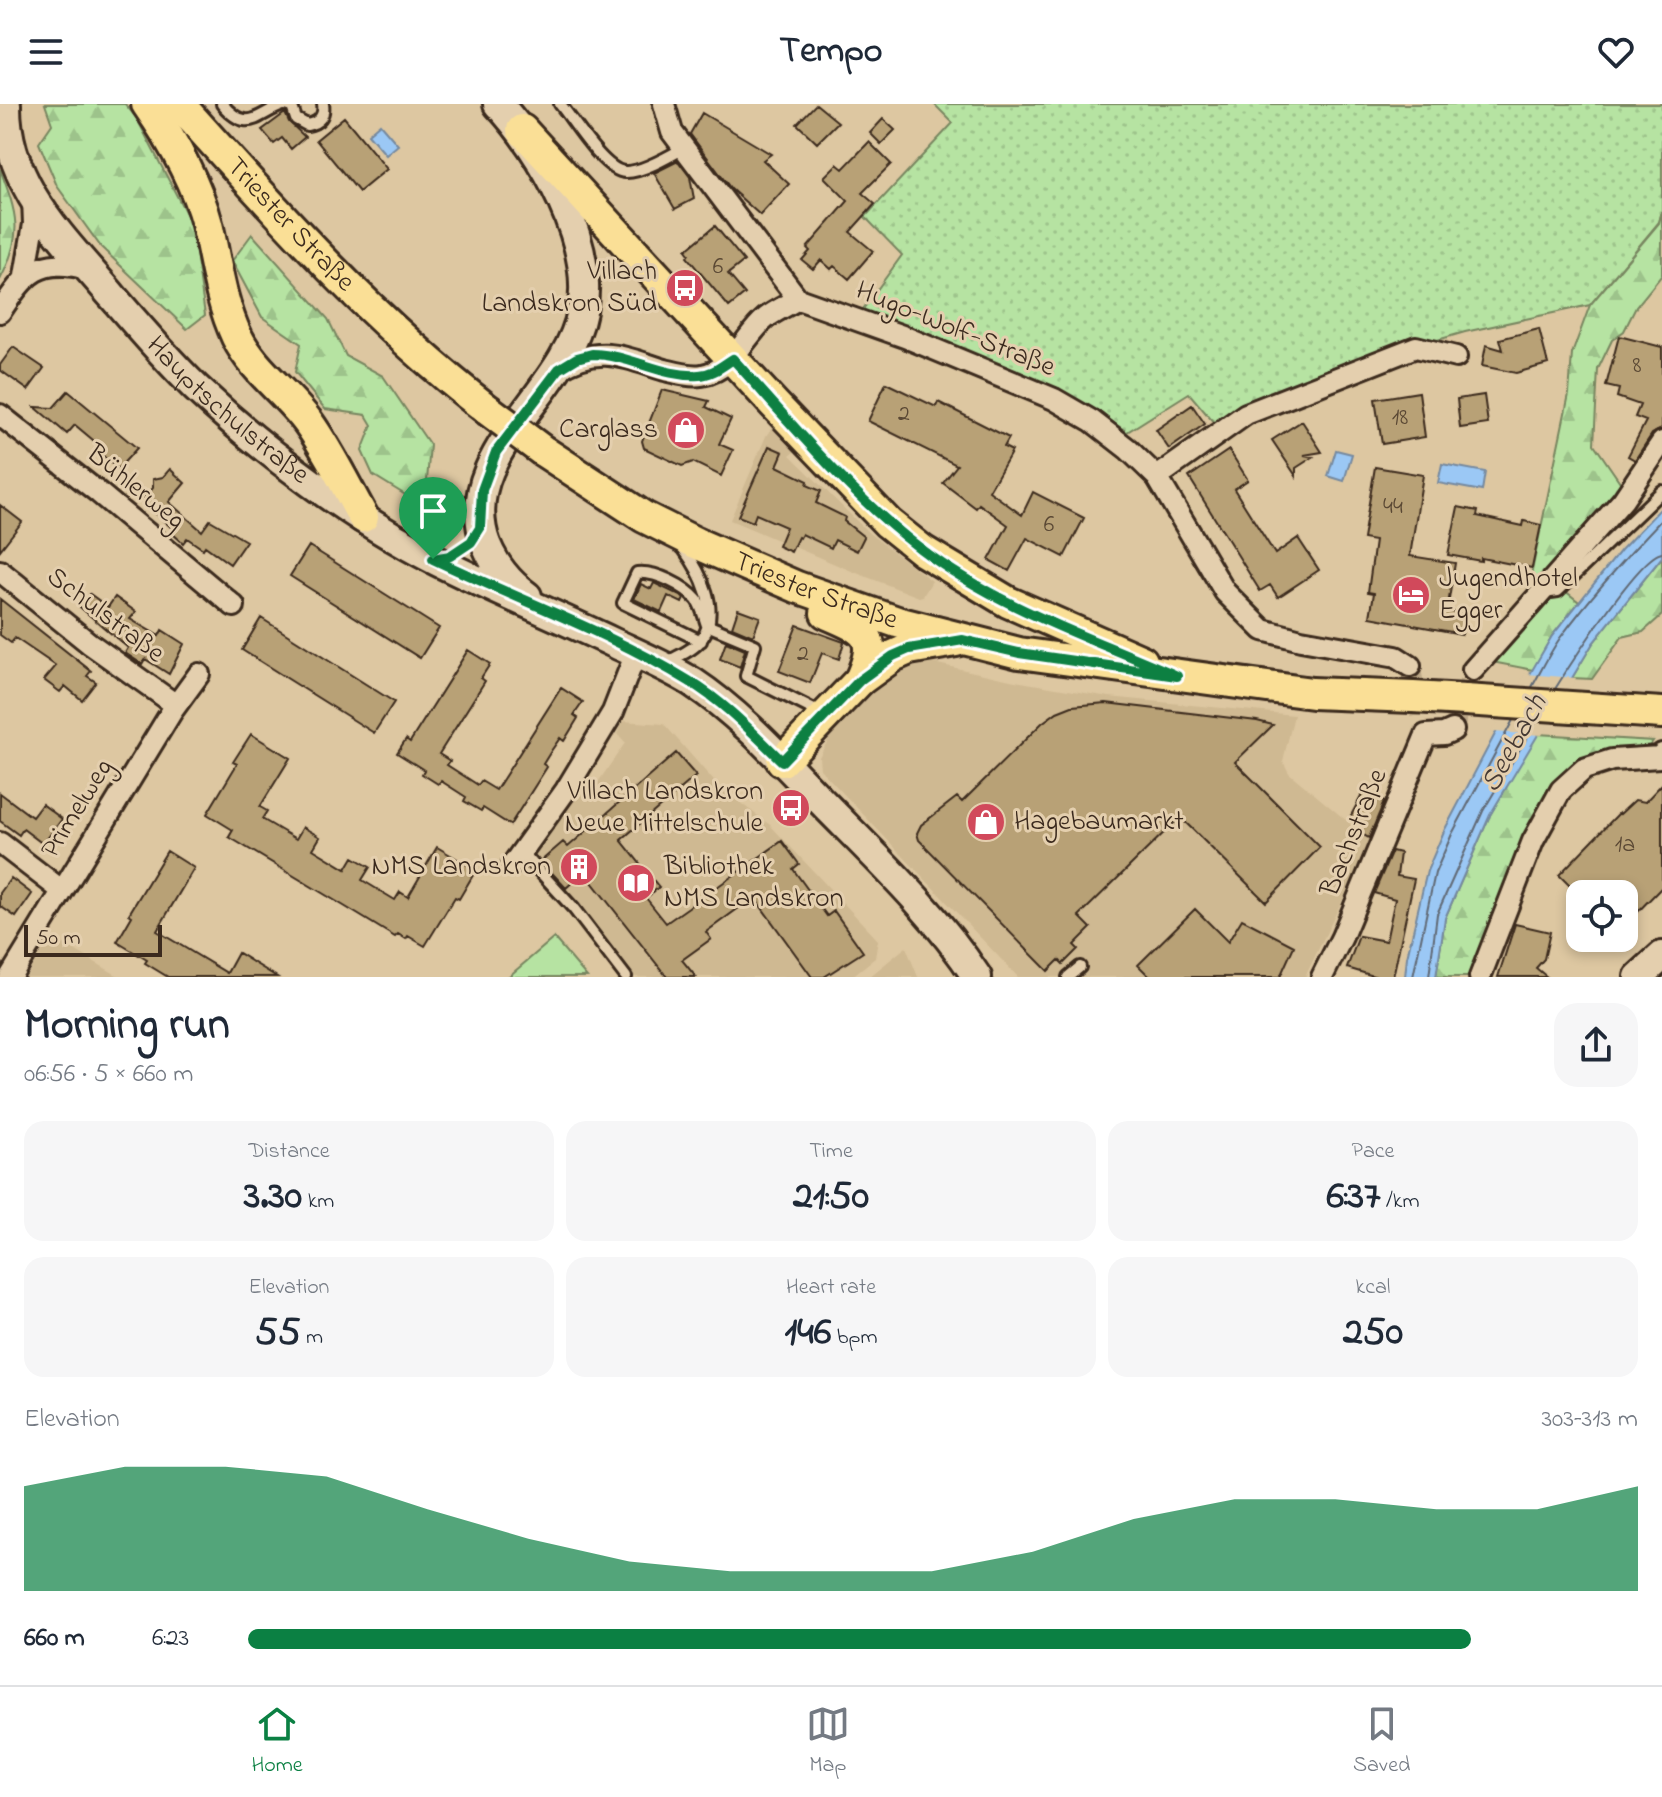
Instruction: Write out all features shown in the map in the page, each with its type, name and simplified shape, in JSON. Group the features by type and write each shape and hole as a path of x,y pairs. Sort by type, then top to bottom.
{"main road":[{"name":"Hauptschulstraße","path":"6,104 9,147 33,198 89,269 197,388 270,450 363,517 433,559 636,653 715,699 782,761 905,887 954,942 977,977"},
{"path":"147,104 176,151 196,193 206,222 225,308 238,340 312,429 363,517"},
{"name":"Triester Straße","path":"179,104 277,214 342,280 397,334 488,410 592,485 670,530 787,583 897,622 1019,653 1312,693 1662,713"},
{"name":"Hauptschulstraße","path":"498,104 522,130 562,201 582,256 585,283 582,311 574,339 559,369 496,452 482,490 480,528 490,553 522,593 554,614"},
{"path":"522,130 888,523 923,551 1008,602 1177,676"},
{"path":"433,559 462,550 480,528"},
{"path":"787,583 808,605 866,635 870,655 860,680"},
{"path":"782,761 860,680 893,656 909,649 963,640"},
{"path":"1639,977 1662,956"}],"street":[{"path":"559,369 577,358 614,354 677,374 700,376 716,371 733,359 765,319 798,299 672,132 664,104"},
{"path":"0,312 25,276 34,224 33,198"},
{"path":"25,276 54,264 89,269"},
{"name":"Hugo-Wolf-Straße","path":"798,299 905,337 1054,399 1092,421 1157,477 1225,592 1263,630 1396,657 1410,666"},
{"path":"1157,477 1246,414 1416,347 1456,357"},
{"name":"Bühlerweg","path":"0,415 234,606"},
{"path":"1473,670 1623,500 1662,442"},
{"name":"Schulstraße","path":"0,571 89,643 176,705"},
{"path":"517,858 566,790 613,712 636,653"},
{"name":"Primelweg","path":"10,977 176,705 199,674"},
{"name":"Bachstraße","path":"1322,977 1342,937 1425,732 1444,734 1453,730"},
{"path":"1480,977 1533,841 1561,790 1584,769 1612,760 1660,757 1662,754"},
{"path":"0,843 61,890"}],"lane":[{"name":"Triester Straße","path":"224,105 231,114 244,120 257,120 277,106 286,104 292,107 296,119 307,125 319,121 323,104"},
{"path":"560,104 607,164 622,173 634,172 684,148"},
{"path":"1542,594 1558,591 1662,491"},
{"path":"662,666 701,641 707,625 709,599 698,568 670,530"},
{"path":"701,641 623,603 637,573 647,572 688,591 699,603 707,625 755,645 746,676 826,716"},
{"path":"517,858 574,909 626,977"},
{"path":"1068,977 1080,967"}],"shaded area":[{"path":"773,426 779,426 798,449 790,455 870,534 932,581 923,596 854,572 730,520"},
{"path":"924,661 1109,697 1294,715 1283,761 1289,773 1371,841 1305,977 1018,977 820,769 819,757 833,731 895,668"},
{"path":"622,721 664,724 719,787 770,825 878,940 875,958 851,977 630,977 531,863 578,785 590,794 625,743 617,734"},
{"path":"51,936 120,977 26,977"},
{"path":"906,947 918,977 869,977"}],"green space":[{"path":"45,104 125,104 136,117 192,225 205,315 187,329 101,247 57,186 39,143 52,124"},
{"path":"934,104 1662,104 1662,211 1659,222 1590,305 1465,332 1389,354 1215,424 1189,393 1127,432 1086,404 861,312 902,255 865,217 953,123"},
{"path":"0,169 14,212 15,237 0,280"},
{"path":"1662,211 1662,275 1636,307 1624,331 1612,340 1598,369 1594,444 1622,485 1550,579 1579,602 1552,636 1533,670 1482,660 1524,609 1569,394 1572,354 1590,305 1659,223"},
{"path":"252,234 328,319 346,356 383,376 430,445 427,481 449,503 425,507 373,475 362,451 372,425 366,415 325,409 295,372 301,344 262,317 232,261"},
{"path":"1662,557 1662,615 1643,632 1622,637 1592,679 1572,678 1593,643"},
{"path":"1537,734 1653,741 1648,748 1551,793 1517,856 1470,977 1436,977 1445,918 1490,815"},
{"path":"554,938 587,977 508,977"}],"water":[{"path":"380,124 398,145 386,155 368,134"},
{"path":"1336,450 1352,454 1344,481 1328,476"},
{"path":"1442,464 1485,472 1482,491 1438,483"},
{"name":"Seebach","path":"1662,507 1662,557 1593,643 1490,815 1445,918 1436,977 1405,977 1427,871 1444,831 1494,736 1552,636 1621,550"}],"pier":[{"path":"1526,674 1576,678 1542,735 1492,732"}],"building":[{"path":"816,104 838,122 817,143 797,124"},
{"path":"285,113 289,122 305,137 291,149 282,138 274,144 262,130"},
{"path":"702,113 771,154 763,160 789,184 760,215 731,189 690,134"},
{"path":"344,117 387,169 359,192 316,140"},
{"path":"883,119 895,130 881,144 870,133"},
{"path":"869,142 891,164 862,193 875,204 850,232 873,251 849,279 821,260 813,269 802,260 810,251 807,248 848,201 824,177 837,164 843,169"},
{"path":"678,161 690,177 694,199 675,209 654,173"},
{"path":"715,226 744,261 728,274 745,294 729,307 687,257 689,254 686,250"},
{"path":"1539,329 1548,364 1516,373 1482,366 1486,345 1503,350 1500,339"},
{"path":"1619,336 1662,347 1662,429 1652,434 1635,460 1628,456 1646,421 1635,417 1640,405 1617,397 1619,389 1606,386"},
{"path":"13,347 44,368 28,390 0,370 0,365"},
{"path":"886,383 936,407 938,402 1009,438 1004,447 1012,451 989,491 1022,515 1033,492 1084,518 1064,557 1027,538 1009,571 989,560 1008,525 979,504 976,508 943,483 957,465 868,421"},
{"name":"Carglass","path":"662,390 709,401 706,407 731,419 719,444 733,450 721,476 693,462 682,466 644,448 642,441"},
{"path":"68,391 137,448 118,469 95,449 99,445 75,425 67,434 35,407 53,408"},
{"path":"1419,392 1425,437 1382,444 1375,399"},
{"path":"1484,395 1488,424 1460,428 1457,399"},
{"path":"1192,405 1205,424 1169,449 1156,430"},
{"path":"1302,421 1322,452 1304,455 1313,457 1296,468 1296,476 1272,440"},
{"path":"769,446 783,452 777,466 821,491 816,503 845,517 844,521 864,537 857,551 835,540 831,548 802,534 791,552 778,546 786,527 756,514 753,522 738,516"},
{"path":"1229,450 1248,480 1234,489 1275,554 1298,538 1319,570 1278,597 1270,585 1260,591 1189,477"},
{"path":"1375,467 1423,475 1410,556 1455,563 1447,611 1466,614 1462,634 1370,617 1374,593 1368,592 1375,541 1363,539"},
{"path":"170,469 185,483 169,502 202,531 210,520 246,541 230,564 205,546 203,549 187,538 183,543 172,533 174,530 142,501 153,488 153,479 163,477"},
{"path":"0,505 22,522 0,550"},
{"path":"1458,507 1478,511 1477,516 1523,526 1524,521 1541,525 1532,568 1448,555"},
{"path":"309,546 439,628 420,658 290,576"},
{"path":"654,583 681,596 684,599 682,603 668,596 661,612 634,599 641,584 651,589"},
{"path":"90,594 108,607 115,597 136,612 130,619 159,636 162,630 184,644 169,674 145,659 142,664 125,653 128,648 80,607"},
{"path":"0,599 91,671 87,676 96,682 82,700 65,686 60,692 44,680 56,666 15,638 11,643 0,635"},
{"path":"738,609 760,617 753,636 732,627"},
{"path":"261,618 394,702 374,733 242,650"},
{"path":"797,625 844,642 839,659 822,653 810,683 779,671"},
{"path":"726,642 745,650 740,667 720,659"},
{"path":"468,650 490,664 481,678 485,681 439,754 450,761 447,765 478,785 481,781 496,790 561,688 583,702 574,715 578,718 564,741 560,738 551,751 543,764 547,767 510,825 483,808 481,811 464,801 466,797 441,781 438,784 422,774 424,770 397,753 406,739 410,742"},
{"path":"1106,703 1273,725 1235,762 1320,847 1266,902 1180,817 1079,916 1091,928 1074,945 1078,949 1063,964 1059,960 1048,971 919,840 917,833 921,825 957,797 962,802 1057,712 1072,706"},
{"path":"251,734 290,758 260,807 267,811 262,819 296,839 303,827 320,837 313,849 346,869 353,857 370,867 362,880 395,900 400,892 408,897 437,847 476,870 425,946 408,936 406,939 398,934 395,937 229,837 233,830 207,814"},
{"name":"NMS Landskron","path":"676,753 696,776 621,840 659,887 646,898 666,923 782,841 799,864 793,869 827,916 834,911 863,952 824,977 812,977 754,897 706,932 711,939 682,960 696,977 667,977 584,872 566,888 541,861 563,842 568,847"},
{"path":"1662,784 1662,887 1638,912 1638,880 1566,882 1559,875 1619,813 1635,800 1645,802"},
{"path":"1364,791 1384,802 1369,838 1353,829 1356,823 1349,819"},
{"path":"0,793 32,817 42,804 62,819 43,844 23,829 19,835 0,821"},
{"path":"167,851 194,868 157,931 227,973 238,953 277,977 168,977 117,942 132,916 129,914"},
{"path":"1392,851 1400,853 1397,876 1414,879 1393,977 1377,977 1347,968 1359,936 1386,941 1395,899 1374,893"},
{"path":"11,878 32,894 16,917 0,906 0,893"},
{"path":"1195,909 1228,942 1242,919 1294,946 1280,977 1150,977 1138,965"},
{"path":"1515,924 1550,932 1544,959 1536,968 1547,977 1498,977"}],"tunnel":[{"path":"1410,666 1424,728"},
{"path":"1453,730 1473,670"}],"place":[{"name":"Villach Landskron Süd","path":"685,288"},
{"name":"Carglass","path":"686,430"},
{"name":"Jugendhotel Egger","path":"1411,595"},
{"name":"Villach Landskron Neue Mittelschule","path":"791,808"},
{"name":"Hagebaumarkt","path":"986,822"},
{"name":"NMS Landskron","path":"579,867"},
{"name":"Bibliothek NMS Landskron","path":"636,883"}],"route":[{"path":"614,354 677,374 700,376 716,371 733,359 846,481 888,523 923,551 1008,602 1177,676 1019,653 963,640 909,649 893,656 860,680 782,761 715,699 691,682 648,658 433,559 450,556 471,542 480,528 482,490 496,452 559,369 577,358 614,354"}]}
